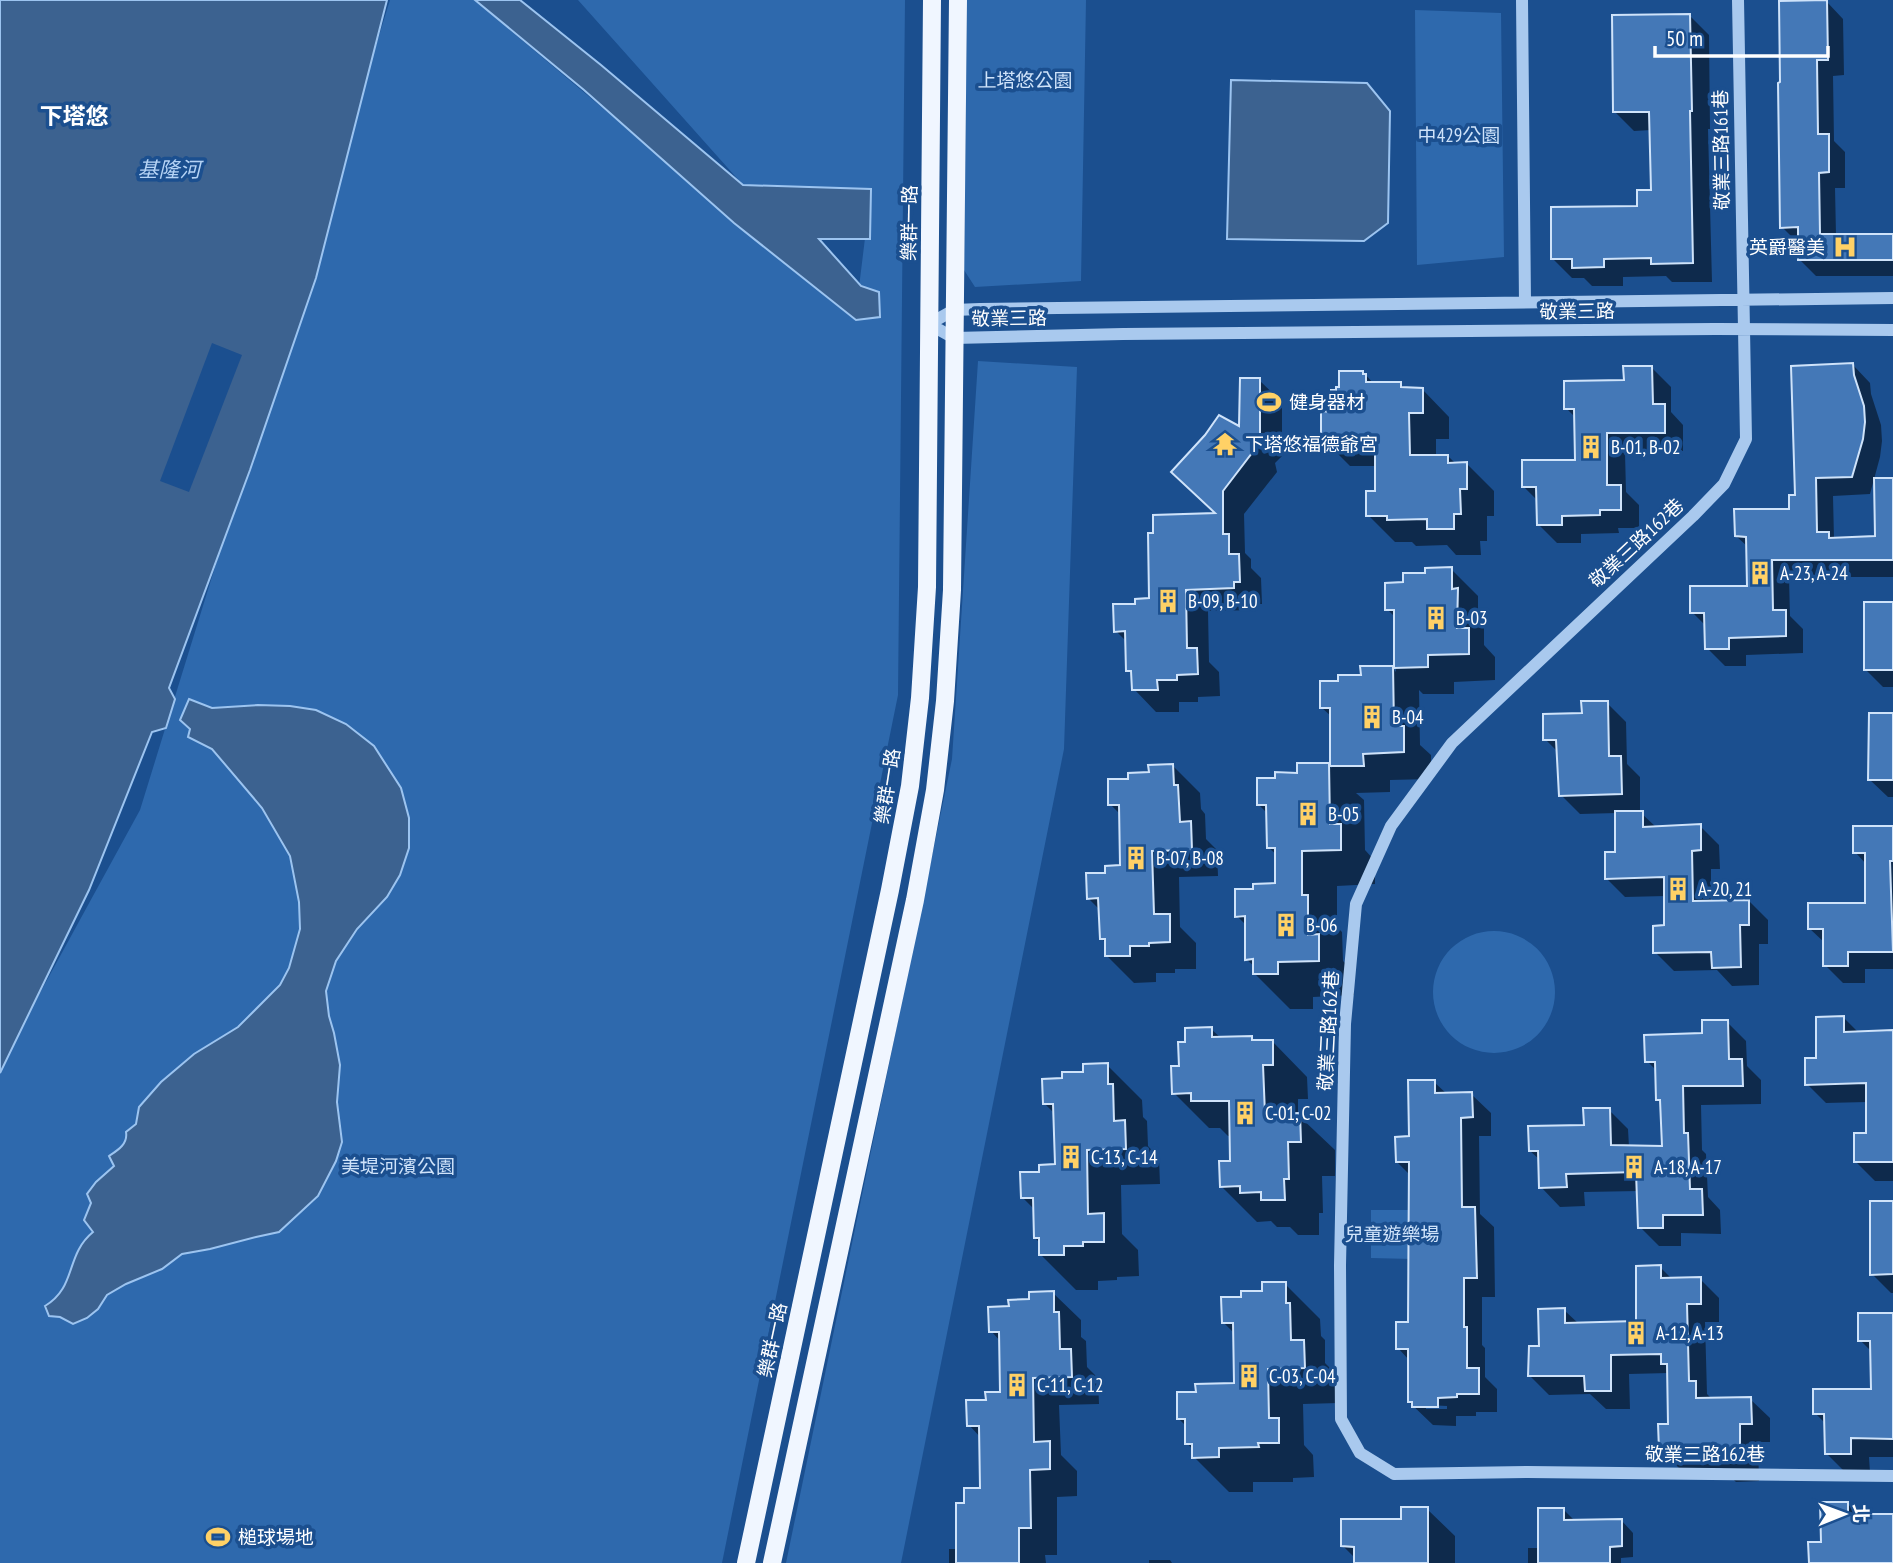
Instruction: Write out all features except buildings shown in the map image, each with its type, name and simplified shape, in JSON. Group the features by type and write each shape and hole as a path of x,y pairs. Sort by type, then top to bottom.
{"main road":[{"name":"樂群一路","path":"746,1563 888,904 910,786 920,698 927,587 932,0"},
{"path":"772,1563 915,900 935,790 952,590 958,0"}],"street":[{"path":"1522,0 1525,302"},
{"name":"敬業三路161巷","path":"1738,0 1743,300"},
{"name":"敬業三路","path":"929,324 954,310 1893,298"},
{"name":"敬業三路162巷","path":"1743,300 1746,439 1724,484 1452,743 1391,826 1356,904 1344,1034 1340,1265 1341,1419 1360,1452 1394,1474 1555,1472 1893,1476"},
{"name":"敬業三路","path":"929,324 954,338 1743,328 1893,330"}],"green space":[{"name":"美堤河濱公園","path":"390,0 474,0 855,320 871,189 743,185 578,0 905,0 898,695 722,1563 0,1563 0,1066 140,810"},
{"name":"上塔悠公園","path":"967,0 1086,0 1081,281 975,287 964,270"},
{"name":"中429公園","path":"1415,10 1501,13 1504,257 1417,265"},
{"path":"978,361 1077,367 1064,749 901,1563 786,1563 952,759"},
{"path":"1494,931 1517,936 1537,949 1550,969 1555,992 1550,1015 1537,1035 1517,1048 1494,1053 1471,1048 1451,1035 1438,1015 1433,992 1438,969 1451,949 1471,936"},
{"name":"兒童遊樂場","path":"1371,1210 1413,1210 1413,1259 1371,1258"}],"water":[{"name":"基隆河","path":"0,0 387,0 316,278 250,470 169,688 175,699 166,728 152,732 89,890 0,1073"},
{"path":"475,0 520,0 743,185 871,189 870,239 819,239 861,286 879,292 880,317 856,320 734,223 584,90"},
{"path":"1231,80 1367,83 1390,111 1388,223 1364,241 1227,239"},
{"path":"189,699 212,708 258,705 316,710 346,724 374,746 401,788 409,818 409,848 400,875 387,897 357,929 336,961 326,991 340,1065 337,1102 342,1142 336,1161 318,1196 279,1232 182,1254 162,1269 107,1295 98,1309 73,1324 60,1317 49,1316 45,1306 62,1290 78,1251 93,1232 84,1220 91,1203 87,1194 114,1166 109,1156 124,1143 126,1132 136,1124 139,1107 161,1082 194,1054 238,1027 280,985 289,968 300,929 299,902 290,856 262,808 212,749 188,737 190,729 180,720"}],"pier":[{"path":"212,343 242,355 189,492 160,481"}],"place":[{"name":"英爵醫美","path":"1845,247"},
{"name":"健身器材","path":"1269,402"},
{"name":"下塔悠福德爺宮","path":"1225,444"},
{"name":"B-01, B-02","path":"1591,447"},
{"name":"A-23, A-24","path":"1760,573"},
{"name":"B-09, B-10","path":"1168,601"},
{"name":"B-03","path":"1436,618"},
{"name":"B-04","path":"1372,717"},
{"name":"B-05","path":"1308,814"},
{"name":"B-07, B-08","path":"1136,858"},
{"name":"A-20, 21","path":"1678,889"},
{"name":"B-06","path":"1286,925"},
{"name":"C-01, C-02","path":"1245,1113"},
{"name":"C-13, C-14","path":"1071,1157"},
{"name":"A-18, A-17","path":"1634,1167"},
{"name":"A-12, A-13","path":"1636,1333"},
{"name":"C-03, C-04","path":"1249,1376"},
{"name":"C-11, C-12","path":"1017,1385"},
{"name":"槌球場地","path":"218,1537"}],"district":[{"name":"下塔悠","path":"74,115"}]}
